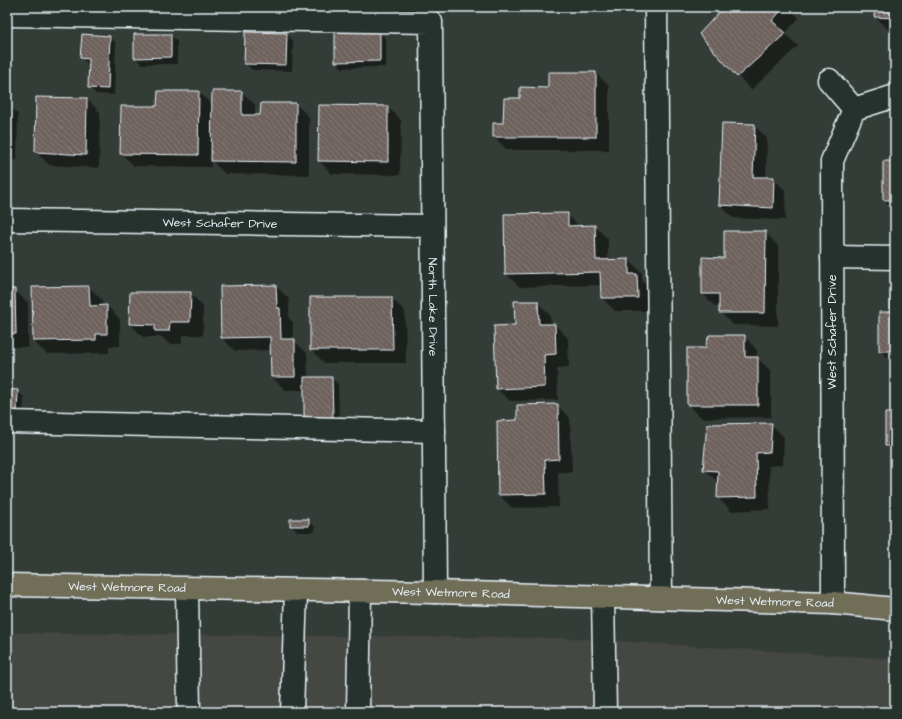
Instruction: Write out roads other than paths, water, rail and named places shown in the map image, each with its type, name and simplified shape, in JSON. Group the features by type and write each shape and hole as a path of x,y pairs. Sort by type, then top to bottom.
{"main road":[{"name":"West Wetmore Road","path":"7,585 296,591 435,592 661,598 833,603 895,609"}],"street":[{"path":"656,7 661,598"},
{"name":"North Lake Drive","path":"7,15 431,22 435,592"},
{"path":"829,80 854,109 895,96"},
{"name":"West Schafer Drive","path":"833,603 832,161 854,109"},
{"name":"West Schafer Drive","path":"7,220 432,226"},
{"path":"832,257 895,258"},
{"path":"7,422 434,431"},
{"path":"187,589 189,712"},
{"path":"292,712 296,591"},
{"path":"358,712 360,591"},
{"path":"603,597 605,712"}]}
